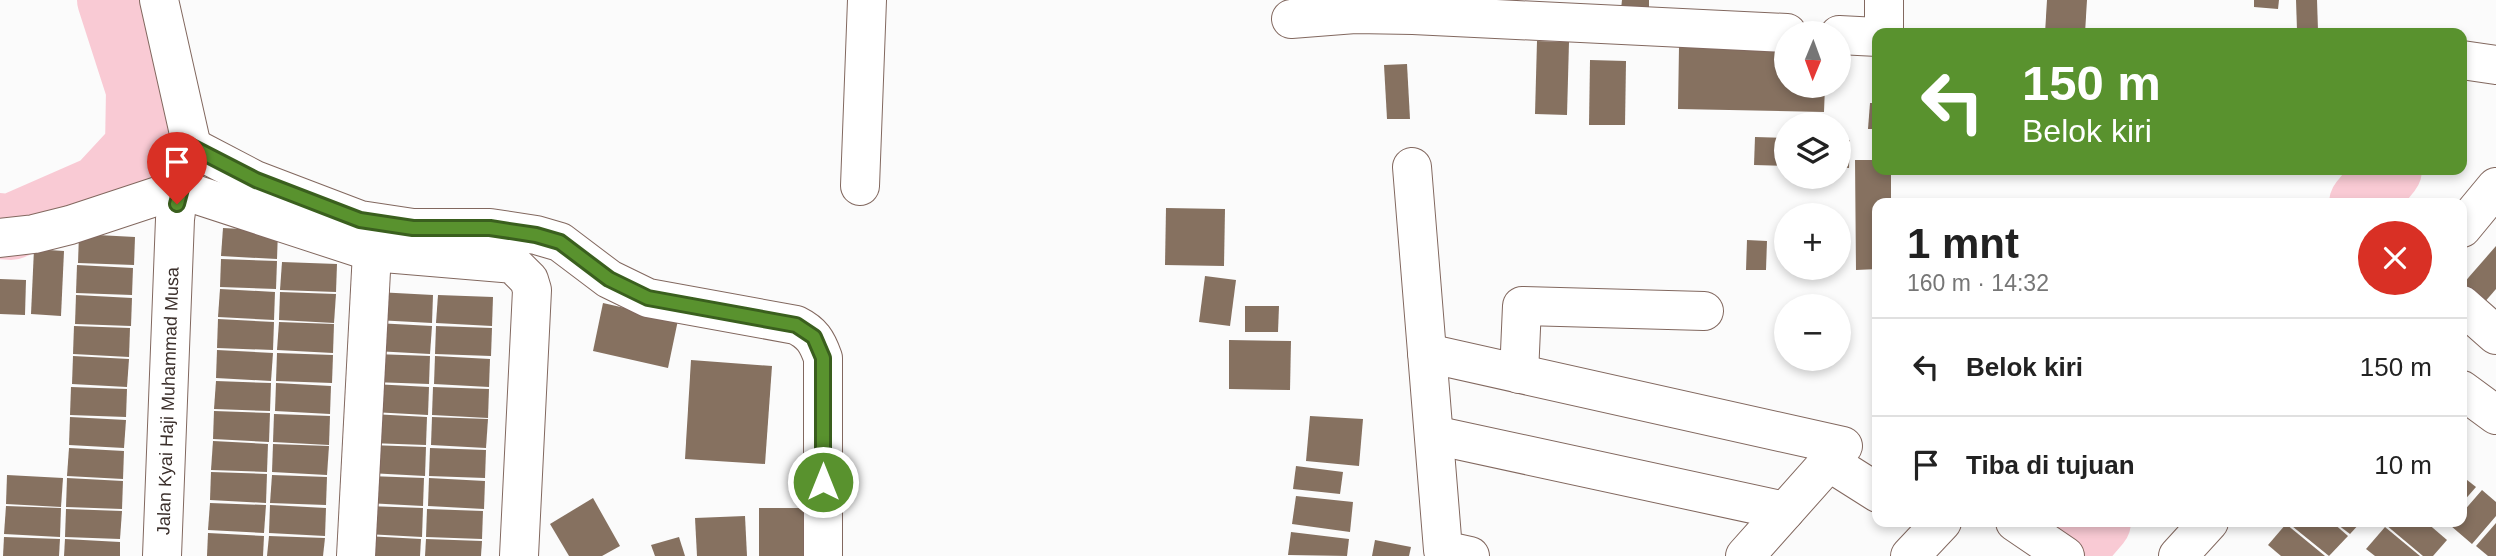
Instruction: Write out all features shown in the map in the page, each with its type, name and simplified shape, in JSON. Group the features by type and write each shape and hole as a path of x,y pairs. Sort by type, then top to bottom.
{"street":[{"name":"Jalan Kyai Haji Muhammad Musa","path":"159,0 192,147 179,190 175,219 162,556"},
{"path":"860,186 867,0"},
{"path":"1884,28 1885,0"},
{"path":"1291,19 1345,14 1413,15 1774,32"},
{"path":"1852,36 1872,37"},
{"path":"192,147 256,180 360,220 413,228 490,228 536,235 560,242 609,279 648,298 796,325 808,331 814,337 823,358 823,556"},
{"path":"1412,167 1443,550 1470,556"},
{"path":"2467,222 2496,187"},
{"path":"0,238 34,234 70,225 179,190 372,252 513,264 529,280 532,290 522,553"},
{"path":"356,556 372,252"},
{"path":"1519,374 1522,306 1704,311"},
{"path":"2467,309 2496,335"},
{"path":"1427,353 1843,446 1745,556"},
{"path":"2467,394 2496,415"},
{"path":"1434,435 1785,511"},
{"path":"1829,462 1872,489"},
{"path":"2022,527 2065,556"},
{"path":"2178,556 2204,527"}],"building":[{"path":"1622,0 1649,0 1649,11 1621,9"},
{"path":"2047,0 2087,0 2085,28 2045,28"},
{"path":"2254,0 2279,0 2278,9 2254,7"},
{"path":"2296,0 2317,0 2318,28 2297,28"},
{"path":"1537,41 1569,42 1567,115 1535,114"},
{"path":"1679,47 1774,49 1774,98 1825,98 1824,112 1678,109"},
{"path":"1590,60 1626,61 1625,125 1589,125"},
{"path":"1407,64 1410,119 1387,119 1384,65"},
{"path":"1870,103 1872,103 1872,129 1868,129"},
{"path":"1755,137 1774,138 1774,166 1754,165"},
{"path":"1855,160 1872,160 1872,175 1891,175 1891,198 1872,198 1872,269 1856,270"},
{"path":"1166,208 1225,209 1224,266 1165,265"},
{"path":"223,228 278,231 277,259 221,256"},
{"path":"79,234 135,237 134,265 78,263"},
{"path":"1747,240 1767,241 1766,270 1746,270"},
{"path":"2496,246 2496,289 2483,304 2467,290 2467,279"},
{"path":"34,249 64,251 61,316 31,314"},
{"path":"221,259 277,261 276,289 220,287"},
{"path":"282,262 337,264 336,292 280,290"},
{"path":"77,265 133,268 132,295 76,293"},
{"path":"1205,276 1236,280 1230,326 1199,322"},
{"path":"0,279 26,280 25,315 0,314"},
{"path":"220,289 275,292 274,320 218,317"},
{"path":"280,292 336,294 334,323 279,320"},
{"path":"377,292 433,295 432,323 376,320"},
{"path":"76,295 132,298 131,326 75,324"},
{"path":"438,295 493,297 492,326 436,323"},
{"path":"603,303 678,320 668,368 593,351"},
{"path":"1245,306 1279,306 1278,332 1245,332"},
{"path":"218,319 274,322 273,350 217,348"},
{"path":"279,322 334,324 333,353 277,350"},
{"path":"376,323 432,326 430,354 375,351"},
{"path":"74,326 130,328 129,357 73,354"},
{"path":"436,326 492,328 491,356 435,354"},
{"path":"1229,340 1291,341 1290,390 1229,389"},
{"path":"217,350 273,353 271,381 216,378"},
{"path":"277,353 333,355 332,383 276,381"},
{"path":"375,354 430,356 429,384 373,382"},
{"path":"73,356 129,359 127,387 72,384"},
{"path":"435,356 490,359 489,387 434,384"},
{"path":"691,360 772,366 765,464 685,459"},
{"path":"216,381 271,383 270,411 214,409"},
{"path":"276,383 331,386 330,414 275,411"},
{"path":"373,384 429,387 428,415 372,412"},
{"path":"71,387 127,389 126,417 70,415"},
{"path":"433,387 489,389 488,418 432,415"},
{"path":"214,411 270,413 269,442 213,439"},
{"path":"274,414 330,416 329,445 273,442"},
{"path":"372,414 427,417 426,445 370,443"},
{"path":"1310,416 1363,419 1359,466 1306,461"},
{"path":"70,417 126,420 124,448 69,445"},
{"path":"432,417 488,419 486,448 431,445"},
{"path":"213,441 268,444 267,472 211,470"},
{"path":"273,444 329,446 327,475 272,472"},
{"path":"370,445 426,447 425,476 369,473"},
{"path":"69,448 124,451 123,479 67,476"},
{"path":"430,448 486,450 485,478 429,476"},
{"path":"1296,466 1343,472 1340,494 1293,489"},
{"path":"211,472 267,474 266,503 210,500"},
{"path":"7,475 63,478 61,507 6,504"},
{"path":"272,475 327,477 326,505 270,503"},
{"path":"369,476 424,478 423,506 367,503"},
{"path":"67,478 123,481 122,509 66,507"},
{"path":"429,478 485,481 484,509 428,506"},
{"path":"2467,480 2476,487 2467,497"},
{"path":"2482,490 2496,502 2496,516 2472,544 2452,527 2467,527 2467,507"},
{"path":"1296,496 1353,502 1350,532 1292,524"},
{"path":"593,498 620,546 602,556 569,556 550,524"},
{"path":"210,503 266,505 264,533 208,530"},
{"path":"270,505 326,508 325,536 269,533"},
{"path":"6,506 61,508 60,537 4,534"},
{"path":"367,506 423,508 422,537 366,534"},
{"path":"759,508 805,508 805,556 759,556"},
{"path":"66,509 122,511 120,539 65,537"},
{"path":"427,509 483,511 482,539 426,537"},
{"path":"745,516 747,556 697,556 695,518"},
{"path":"2496,523 2496,556 2488,556 2476,546"},
{"path":"2283,527 2290,527 2325,556 2281,556 2268,545"},
{"path":"2293,527 2338,527 2348,536 2329,556"},
{"path":"2341,527 2356,527 2350,534"},
{"path":"2385,527 2420,556 2375,556 2366,549"},
{"path":"2388,527 2432,527 2447,540 2433,556 2423,556"},
{"path":"1291,532 1349,539 1347,556 1288,555"},
{"path":"208,533 264,536 263,556 207,556"},
{"path":"269,536 325,538 323,556 267,556"},
{"path":"366,536 421,539 420,556 365,556"},
{"path":"4,537 60,539 59,556 3,556"},
{"path":"679,537 685,556 655,556 651,545"},
{"path":"65,539 120,542 120,556 64,556"},
{"path":"426,539 482,541 481,556 425,556"},
{"path":"1375,540 1411,547 1409,556 1372,556"}],"waterway":[{"path":"0,226 11,227 100,188 138,147 139,90 110,0"},
{"path":"2366,198 2385,175"},
{"path":"2069,556 2094,527"}],"route":[{"path":"177,204 192,147 256,180 360,220 413,228 490,228 536,235 560,242 609,279 648,298 796,325 814,337 823,358 823,482"}]}
